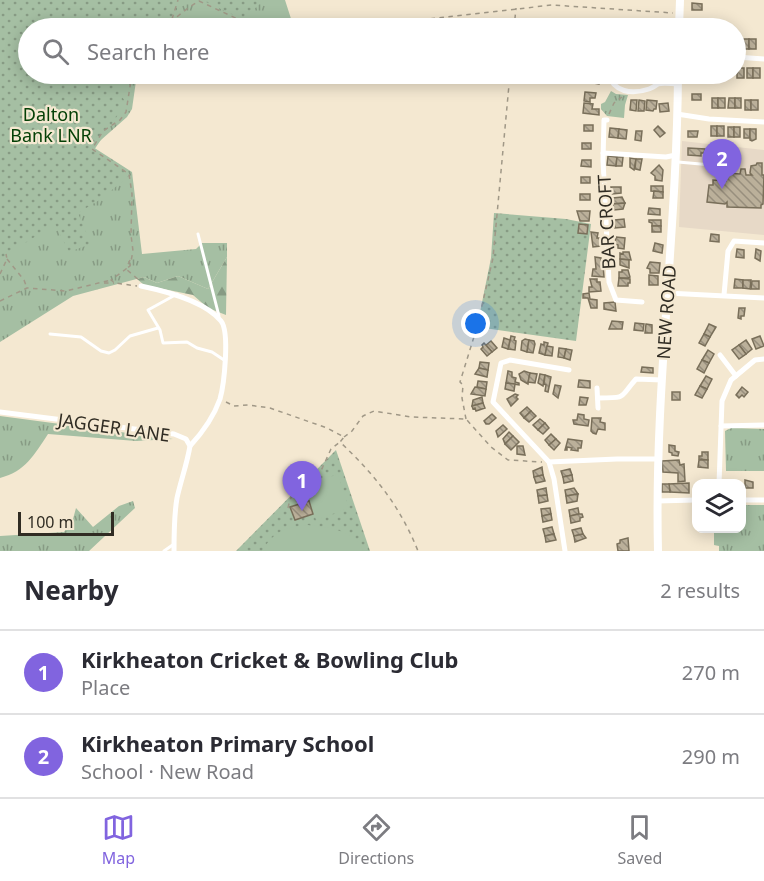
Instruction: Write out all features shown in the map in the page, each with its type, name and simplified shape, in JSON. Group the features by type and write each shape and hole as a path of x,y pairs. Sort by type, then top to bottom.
{"street":[{"path":"680,0 680,18"},
{"path":"746,58 764,59"},
{"path":"612,84 626,91 650,89 658,84 678,84"},
{"name":"NEW ROAD","path":"658,551 657,459 676,158 678,84"},
{"path":"677,114 709,119 764,122"},
{"name":"BAR CROFT","path":"607,120 604,120 603,153 609,282 616,300 642,302"},
{"path":"603,153 676,158"},
{"path":"724,295 728,251 734,241 764,243"},
{"path":"144,287 177,294 203,308 220,320 225,332 219,400 202,434 190,446"},
{"path":"667,293 764,298"},
{"path":"720,355 736,376"},
{"path":"719,479 722,401 731,380 755,360 764,359"},
{"path":"565,551 555,479 549,462 494,402 494,391 501,363 510,360 569,370"},
{"path":"560,377 561,369"},
{"path":"599,398 620,398 626,395 636,380 662,380"},
{"path":"597,388 598,408"},
{"name":"JAGGER LANE","path":"0,412 174,434 186,439 190,446 187,468 177,495 174,551"},
{"path":"720,426 764,426"},
{"path":"549,462 657,459"},
{"path":"657,501 692,500"},
{"path":"746,500 764,500"}],"lane":[{"path":"676,158 734,167"},
{"path":"198,234 220,320"},
{"path":"177,294 149,308 148,311 158,328 163,343 187,342 212,352 224,360"},
{"path":"50,334 81,337 101,351 109,353 130,336 158,328"},
{"path":"164,551 174,544"}],"path":[{"path":"172,18 178,0"},
{"path":"176,18 200,1 236,18"},
{"path":"433,18 552,5 680,13"},
{"path":"515,18 516,8"},
{"path":"0,301 27,288 66,291 101,283 111,280 130,266 133,251 132,194 129,174 92,149 103,131 120,120 126,111 130,84"},
{"path":"509,84 493,258 477,327 460,382 463,385 462,398 466,419 491,447 508,460 549,462"},
{"path":"607,120 611,109 626,91"},
{"path":"6,254 27,288"},
{"path":"0,274 8,259"},
{"path":"126,269 130,260"},
{"path":"126,269 144,287"},
{"path":"111,280 115,283"},
{"path":"101,283 144,287"},
{"path":"219,400 234,406 270,408 327,428 344,437"},
{"path":"288,508 290,496 296,487 303,480 320,472 331,449 352,431 363,416 374,411 411,417 466,419"},
{"path":"340,441 387,491 411,533 418,551"}],"shaded area":[{"path":"682,141 764,150 764,235 679,227"}],"green space":[{"name":"Dalton Bank LNR","path":"0,0 177,0 177,14 173,18 18,18 18,84 114,84 126,103 94,150 130,175 101,199 78,213 91,244 69,252 55,224 0,259"},
{"path":"161,0 285,0 291,18 144,18"},
{"path":"202,0 263,0 246,18 240,18"},
{"path":"0,58 18,68 18,84 136,84 132,109 127,117 93,147 132,172 142,254 196,249 202,243 227,243 227,257 208,289 178,276 157,283 144,277 73,296 0,342"},
{"path":"611,91 628,95 624,118 607,116 601,109 601,104 605,102"},
{"path":"494,213 566,219 591,224 576,341 477,327 491,258"},
{"path":"227,257 226,315 208,308 193,295 144,285 137,279 144,277 157,283 178,276 208,289"},
{"path":"0,416 173,439 136,441 48,434 23,467 0,478"},
{"path":"731,428 764,429 764,471 726,471 725,431"},
{"path":"336,450 370,551 236,551"},
{"path":"338,474 349,508 316,520 305,486"},
{"path":"133,501 135,508 89,551 0,551 0,536 64,532 73,519 76,508 93,527 119,506"},
{"path":"746,505 764,505 764,551 719,551 719,546 714,545 714,533 746,533"},
{"path":"308,525 348,534 360,544 363,551 262,551 281,531"}],"building":[{"path":"692,3 702,4 702,10 692,10"},
{"path":"746,39 749,39 749,49 746,49"},
{"path":"749,39 756,39 756,49 749,49"},
{"path":"747,68 753,68 753,78 747,78"},
{"path":"753,68 760,68 760,78 753,78"},
{"path":"585,92 596,93 595,98 590,98 590,102 584,101"},
{"path":"692,94 701,94 701,100 692,100"},
{"path":"712,98 718,98 718,108 712,108"},
{"path":"718,98 725,98 725,108 718,108"},
{"path":"729,98 735,98 735,108 728,108"},
{"path":"735,98 741,98 741,108 735,108"},
{"path":"631,100 637,100 636,111 630,110"},
{"path":"639,100 645,101 644,111 638,111"},
{"path":"647,100 657,101 656,109 646,110"},
{"path":"745,100 751,100 751,110 745,110"},
{"path":"751,100 758,100 758,110 751,110"},
{"path":"584,103 593,104 592,109 599,109 599,115 583,113"},
{"path":"668,103 669,111 660,112 659,104"},
{"path":"584,125 593,125 593,131 584,131"},
{"path":"658,126 665,133 660,137 654,130"},
{"path":"711,126 717,126 717,136 711,136"},
{"path":"717,126 724,126 724,136 717,136"},
{"path":"728,127 734,127 734,137 728,137"},
{"path":"734,127 740,127 740,137 734,137"},
{"path":"610,128 619,129 618,138 609,137"},
{"path":"619,129 627,130 626,139 618,138"},
{"path":"744,129 750,129 750,138 744,138"},
{"path":"750,129 756,129 756,139 752,141 750,140"},
{"path":"636,131 642,131 641,141 635,140"},
{"path":"688,131 698,131 697,137 688,137"},
{"path":"582,143 591,143 591,149 582,149"},
{"path":"688,148 705,149 701,156 688,155"},
{"path":"608,156 617,157 616,166 607,165"},
{"path":"617,157 623,157 622,166 616,166"},
{"path":"630,158 636,159 634,170 630,167"},
{"path":"636,159 642,159 640,170 635,169"},
{"path":"582,160 591,160 591,167 581,166"},
{"path":"762,163 762,175 764,175 761,208 727,207 727,202 725,204 707,202 709,185 713,185 713,180 726,181 727,173 740,174 741,169 745,169 746,175 752,175 751,166"},
{"path":"659,165 663,170 662,181 655,180 655,176 651,173"},
{"path":"581,177 590,177 590,183 581,183"},
{"path":"651,186 663,186 663,192 651,191"},
{"path":"611,187 621,187 621,193 612,194"},
{"path":"654,191 663,192 663,198 653,198"},
{"path":"580,194 590,194 590,200 580,200"},
{"path":"622,197 625,203 613,204 613,198"},
{"path":"625,203 623,209 614,210 613,204"},
{"path":"649,208 660,209 660,215 648,214"},
{"path":"577,211 590,211 589,221 580,221"},
{"path":"624,219 625,227 615,228 615,220"},
{"path":"649,220 661,220 661,226 652,226"},
{"path":"579,224 588,225 587,234 578,233"},
{"path":"652,226 661,226 661,232 652,232"},
{"path":"591,232 598,233 597,238 602,238 601,246 593,247"},
{"path":"711,234 719,235 719,242 710,241"},
{"path":"616,237 625,238 624,249 618,248 615,244"},
{"path":"655,243 663,245 662,253 653,251"},
{"path":"737,249 744,250 744,258 736,257"},
{"path":"756,249 761,251 760,261 755,258"},
{"path":"623,252 629,252 631,260 620,259 620,253 623,254"},
{"path":"595,257 601,258 604,277 592,276 593,269 596,269"},
{"path":"620,259 629,260 629,268 620,265"},
{"path":"650,262 660,263 659,273 650,273 650,269 647,268"},
{"path":"628,270 630,277 619,278 619,272"},
{"path":"649,275 658,276 658,285 649,285"},
{"path":"619,278 630,279 630,283 628,286 618,286"},
{"path":"590,279 597,279 597,282 600,282 601,291 589,292 589,287 592,287"},
{"path":"735,279 743,280 743,288 734,288"},
{"path":"743,280 751,280 750,289 743,288"},
{"path":"752,281 759,281 759,289 751,289"},
{"path":"589,293 590,299 597,300 597,308 591,308 588,298 583,298 583,294"},
{"path":"615,302 616,311 604,309 604,303"},
{"path":"739,308 745,308 741,319 738,318"},
{"path":"612,321 623,322 622,329 609,329"},
{"path":"635,323 644,324 643,331 634,330"},
{"path":"646,324 652,325 652,333 645,333"},
{"path":"709,324 716,327 710,337 704,334"},
{"path":"704,334 710,337 705,346 699,343"},
{"path":"511,336 515,337 515,350 508,349"},
{"path":"760,336 764,346 756,349 752,339"},
{"path":"504,338 510,340 508,349 502,347"},
{"path":"529,340 527,352 521,350 522,341"},
{"path":"529,340 534,341 535,344 533,353 527,352"},
{"path":"746,340 752,349 746,354 739,345"},
{"path":"491,341 497,348 492,352 486,345"},
{"path":"544,342 548,343 545,355 539,353 541,344 544,345"},
{"path":"484,343 492,352 487,356 481,349"},
{"path":"739,345 746,354 739,359 732,350"},
{"path":"547,346 553,347 552,356 545,355"},
{"path":"559,348 566,349 564,358 558,357"},
{"path":"566,349 572,350 570,360 564,358"},
{"path":"708,350 714,354 709,363 702,360"},
{"path":"702,360 709,363 704,373 697,369"},
{"path":"480,362 489,363 488,370 479,368"},
{"path":"642,367 653,368 653,373 641,372"},
{"path":"479,368 488,370 487,377 475,374"},
{"path":"508,371 512,372 512,377 516,378 515,382 519,385 506,383"},
{"path":"524,371 530,373 528,384 521,380 519,374"},
{"path":"530,373 537,374 535,383 528,382"},
{"path":"540,374 545,375 543,386 538,383"},
{"path":"545,375 551,377 548,392 545,391"},
{"path":"706,376 712,379 707,389 700,386"},
{"path":"579,380 590,381 590,388 578,387"},
{"path":"478,381 487,382 486,389 477,387"},
{"path":"506,383 515,384 514,391 505,389"},
{"path":"555,385 561,386 558,398 553,394"},
{"path":"700,386 707,389 702,398 695,395"},
{"path":"475,387 486,389 485,396 471,394"},
{"path":"742,387 748,392 744,397 742,395 739,398 736,395"},
{"path":"672,392 680,392 680,400 672,400"},
{"path":"515,394 518,395 516,397 518,399 511,406 507,399"},
{"path":"482,397 483,403 472,406 473,400"},
{"path":"580,397 588,398 586,405 579,405"},
{"path":"483,403 485,408 476,411 475,408 473,409 472,406"},
{"path":"527,407 531,411 524,418 520,413"},
{"path":"531,411 536,416 529,422 524,418"},
{"path":"492,414 496,418 486,424 484,421"},
{"path":"578,414 584,415 584,419 589,420 588,426 574,424 573,420 577,420"},
{"path":"592,418 601,418 600,422 605,423 605,430 598,429 596,434 593,433 591,431"},
{"path":"540,419 545,423 538,430 533,425"},
{"path":"545,423 549,428 543,434 538,430"},
{"path":"503,425 507,429 498,437 496,431"},
{"path":"509,432 513,436 505,444 503,439"},
{"path":"551,434 556,439 549,445 545,440"},
{"path":"513,436 519,442 511,450 505,444"},
{"path":"556,439 560,443 554,450 549,445"},
{"path":"568,439 582,441 581,448 578,448 578,451 567,447 565,450"},
{"path":"669,445 675,446 675,451 679,452 678,456 669,452"},
{"path":"517,446 523,446 525,455 517,454"},
{"path":"702,452 708,452 708,460 699,459"},
{"path":"679,460 680,465 684,464 685,481 678,482 678,473 663,472 662,461"},
{"path":"699,460 708,460 708,468 698,467"},
{"path":"542,467 543,475 534,477 533,471"},
{"path":"570,469 572,475 563,477 561,471"},
{"path":"543,475 545,481 536,483 534,477"},
{"path":"572,475 573,481 564,483 563,477"},
{"path":"746,480 753,482 753,488 746,488"},
{"path":"689,483 689,493 670,492 669,484"},
{"path":"662,484 669,484 670,492 662,492"},
{"path":"546,488 547,495 538,496 537,490"},
{"path":"574,488 578,494 566,496 565,490"},
{"path":"578,494 577,501 567,503 566,496"},
{"path":"547,495 548,501 539,503 538,496"},
{"path":"309,501 313,514 295,520 290,507"},
{"path":"550,508 551,514 542,516 541,509"},
{"path":"578,508 579,514 570,516 569,510"},
{"path":"551,514 552,520 543,522 542,516"},
{"path":"579,514 583,517 580,521 571,523 570,516"},
{"path":"552,527 554,534 545,536 543,529"},
{"path":"581,528 583,534 574,536 572,530"},
{"path":"554,534 556,540 546,542 545,536"},
{"path":"583,534 586,538 575,542 574,536"},
{"path":"628,538 629,551 618,551 617,544 620,540"}],"place":[{"name":"Kirkheaton Primary School","path":"722,189"},
{"name":"Kirkheaton Cricket & Bowling Club","path":"302,511"}]}
